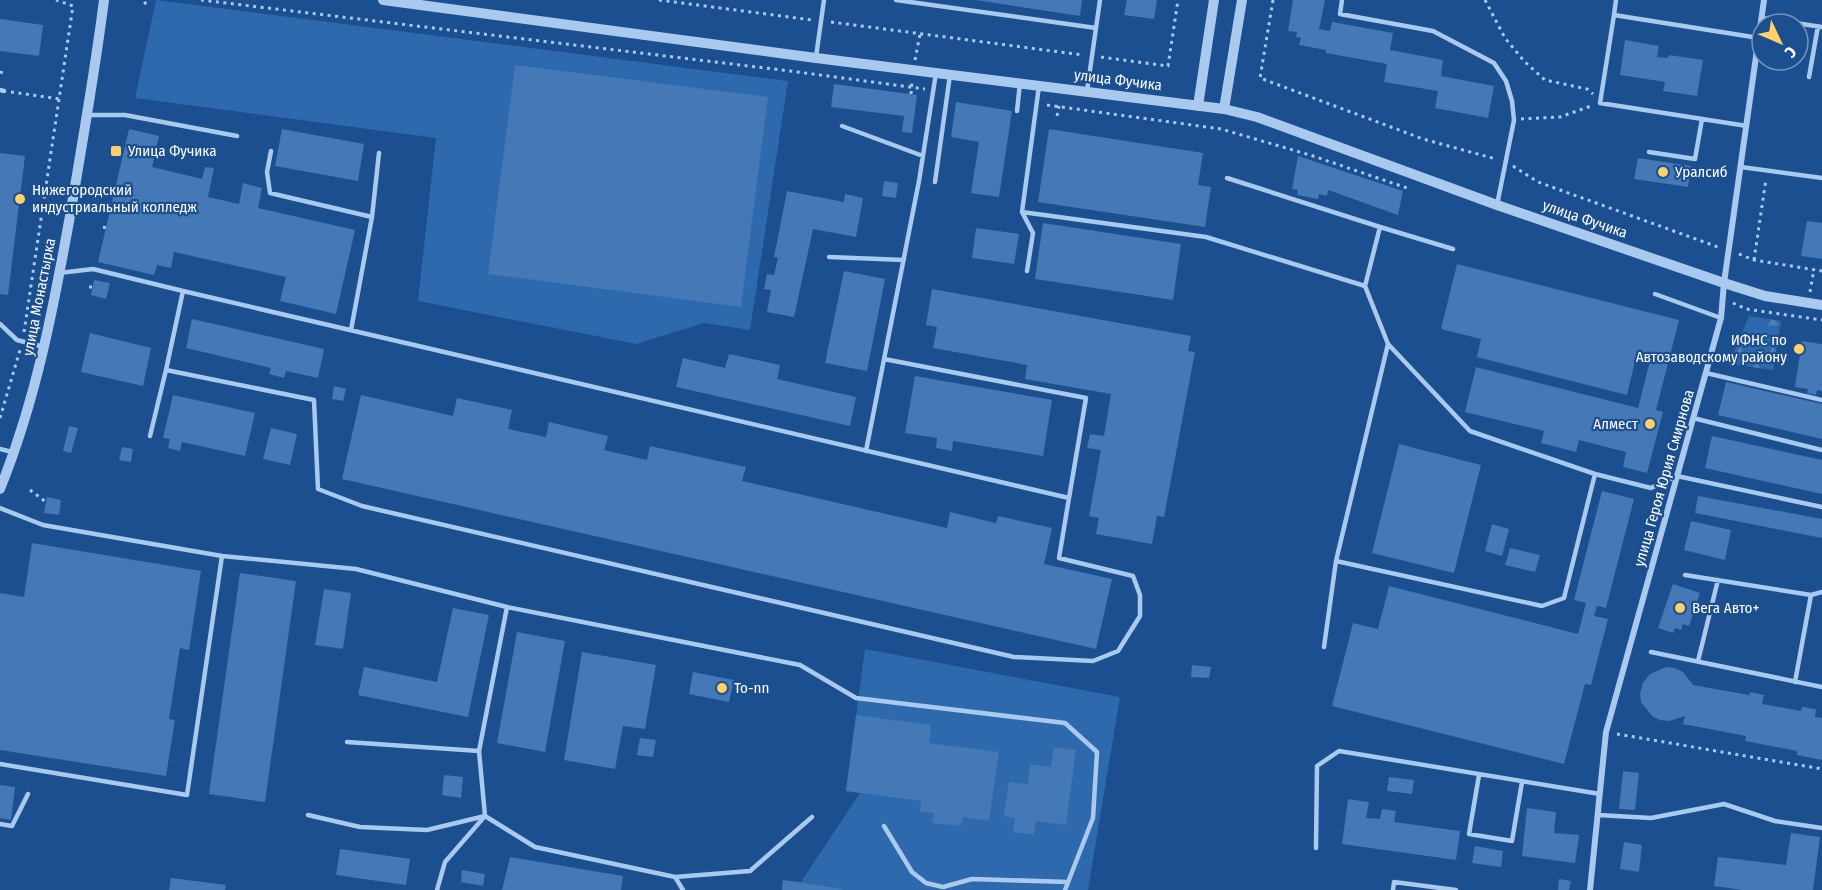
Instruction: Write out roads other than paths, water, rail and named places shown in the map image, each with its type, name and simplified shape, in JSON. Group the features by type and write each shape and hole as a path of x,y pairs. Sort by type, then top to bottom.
{"street":[{"name":"улица Монастырка","path":"0,489 15,452 45,347 87,115 104,0"},
{"name":"улица Фучика","path":"383,0 816,58 1224,109 1257,117 1497,205 1724,283 1765,296 1822,305"},
{"path":"1198,106 1214,0"},
{"path":"1224,109 1242,0"},
{"name":"улица Героя Юрия Смирнова","path":"1590,890 1606,732 1721,318 1754,72"}],"lane":[{"path":"816,58 824,0"},
{"path":"896,0 1096,27"},
{"path":"1087,91 1100,0"},
{"path":"1342,0 1340,14 1433,31 1494,63 1506,81 1512,101 1514,120 1497,205"},
{"path":"1616,0 1600,103 1747,126"},
{"path":"1614,15 1750,37"},
{"path":"1809,77 1820,27"},
{"path":"866,451 904,260 936,73"},
{"path":"934,182 950,75"},
{"path":"1017,111 1020,83"},
{"path":"1027,271 1033,233 1022,212 1039,86"},
{"path":"87,115 125,115 237,136"},
{"path":"1649,152 1695,159 1702,119"},
{"path":"842,126 923,156"},
{"path":"271,151 267,172 270,193 372,217"},
{"path":"351,330 372,217 379,153"},
{"path":"1741,167 1822,178"},
{"path":"1227,178 1453,249"},
{"path":"1022,212 1206,237 1365,286"},
{"path":"1380,227 1365,286 1388,344 1470,431 1595,474 1652,488 1677,476 1822,507"},
{"path":"829,257 904,260"},
{"path":"59,273 93,269 1069,498"},
{"path":"150,436 183,291"},
{"path":"1655,294 1721,318"},
{"path":"0,324 17,340 45,347"},
{"path":"1324,647 1336,561 1388,344"},
{"path":"166,370 314,400 318,489 362,506 1014,657 1093,662 1118,651 1140,616 1140,595 1133,576 1059,558 1086,398 884,359"},
{"path":"1706,373 1822,400"},
{"path":"1694,418 1822,450"},
{"path":"0,449 15,452"},
{"path":"1336,561 1542,606 1564,598 1595,474"},
{"path":"0,508 43,525 222,556 356,569 507,607 800,665 856,698 1065,723 1097,752 1093,818 1065,890"},
{"path":"0,764 188,795 222,556"},
{"path":"1685,575 1811,595 1822,592"},
{"path":"1698,661 1718,580"},
{"path":"1795,681 1811,595"},
{"path":"437,890 445,862 485,816 479,751 507,607"},
{"path":"1651,652 1822,687"},
{"path":"347,742 479,751"},
{"path":"1316,848 1317,766 1339,752 1600,794"},
{"path":"1479,775 1469,834 1512,841 1522,782"},
{"path":"0,824 12,826 28,794"},
{"path":"1598,815 1651,818 1724,804 1776,821 1822,828"},
{"path":"308,815 360,827 428,830 485,816 535,846 675,877 750,871 812,817"},
{"path":"884,826 912,872 926,883 943,887 972,879 1068,882"},
{"path":"675,877 684,890"},
{"path":"1393,890 1394,882 1456,890"}],"place":[{"name":"Улица Фучика","path":"116,151"},
{"name":"Уралсиб","path":"1663,172"},
{"name":"Нижегородский индустриальный колледж","path":"20,199"},
{"name":"ИФНС по Автозаводскому району","path":"1799,349"},
{"name":"Алмест","path":"1650,424"},
{"name":"Вега Авто+","path":"1680,608"},
{"name":"To-nn","path":"722,688"}]}
